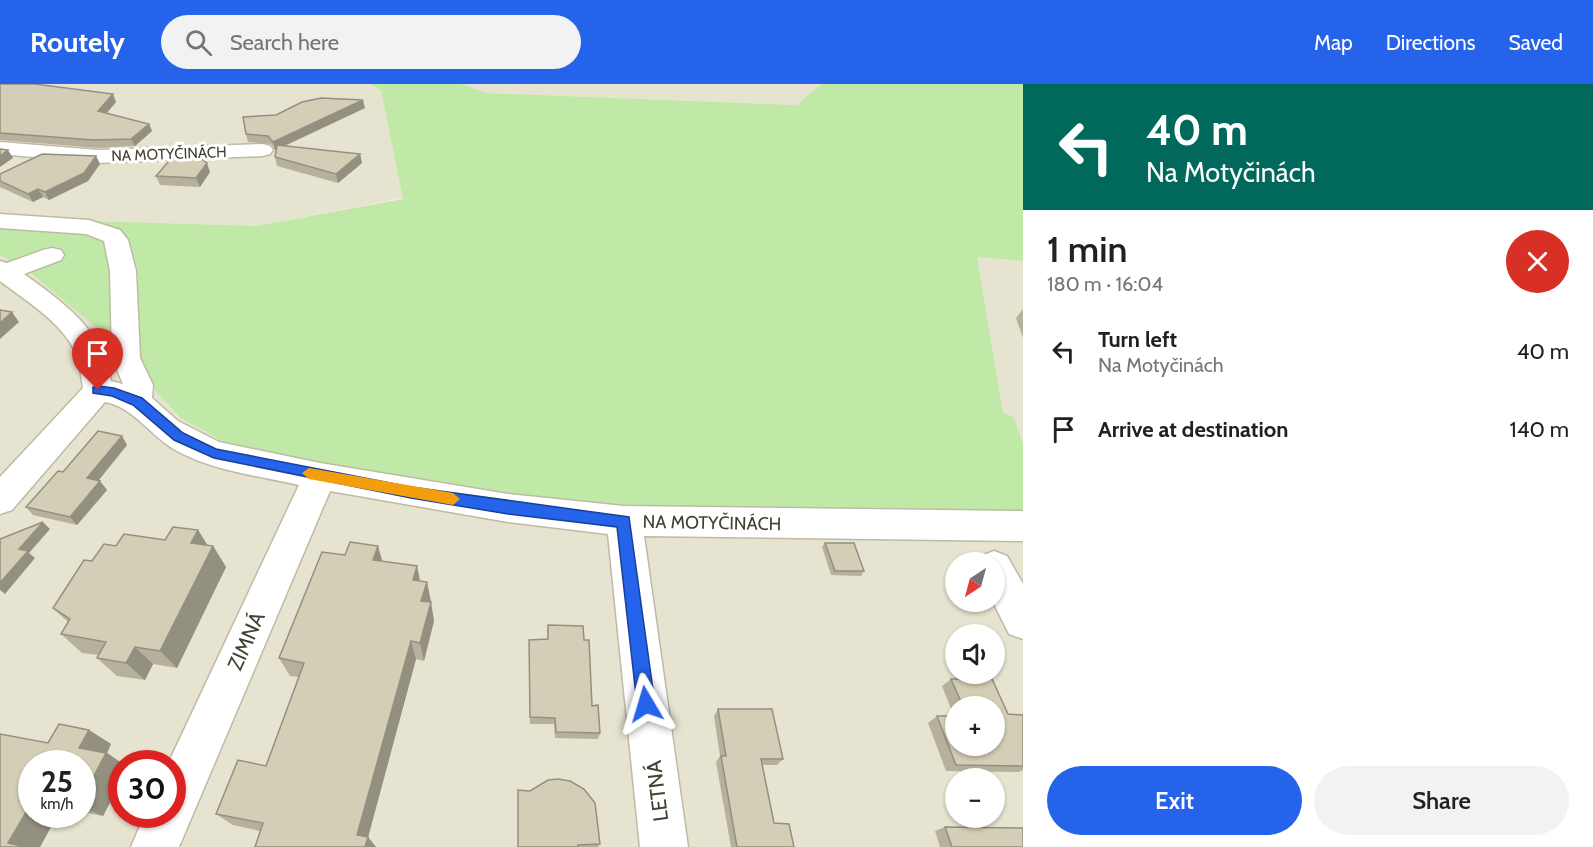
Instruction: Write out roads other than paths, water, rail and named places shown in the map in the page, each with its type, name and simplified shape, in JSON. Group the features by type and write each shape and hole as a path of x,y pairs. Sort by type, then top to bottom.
{"street":[{"name":"NA MOTYČINÁCH","path":"0,148 39,155 154,156 263,150"},
{"path":"10,172 39,155"},
{"path":"0,221 89,227 112,235 116,240 123,271 126,358 138,386 137,402"},
{"path":"4,275 52,255"},
{"path":"0,500 62,434 80,407 98,390 93,361 78,335 40,299 4,275"},
{"name":"NA MOTYČINÁCH","path":"98,390 114,392 137,402 167,429 189,443 214,453 320,476 508,508 624,521 1023,526"},
{"name":"ZIMNÁ","path":"186,776 320,476"},
{"name":"LETNÁ","path":"624,521 664,847"},
{"path":"973,526 987,552"},
{"path":"1005,587 1023,621"},
{"path":"155,847 163,828"}]}
